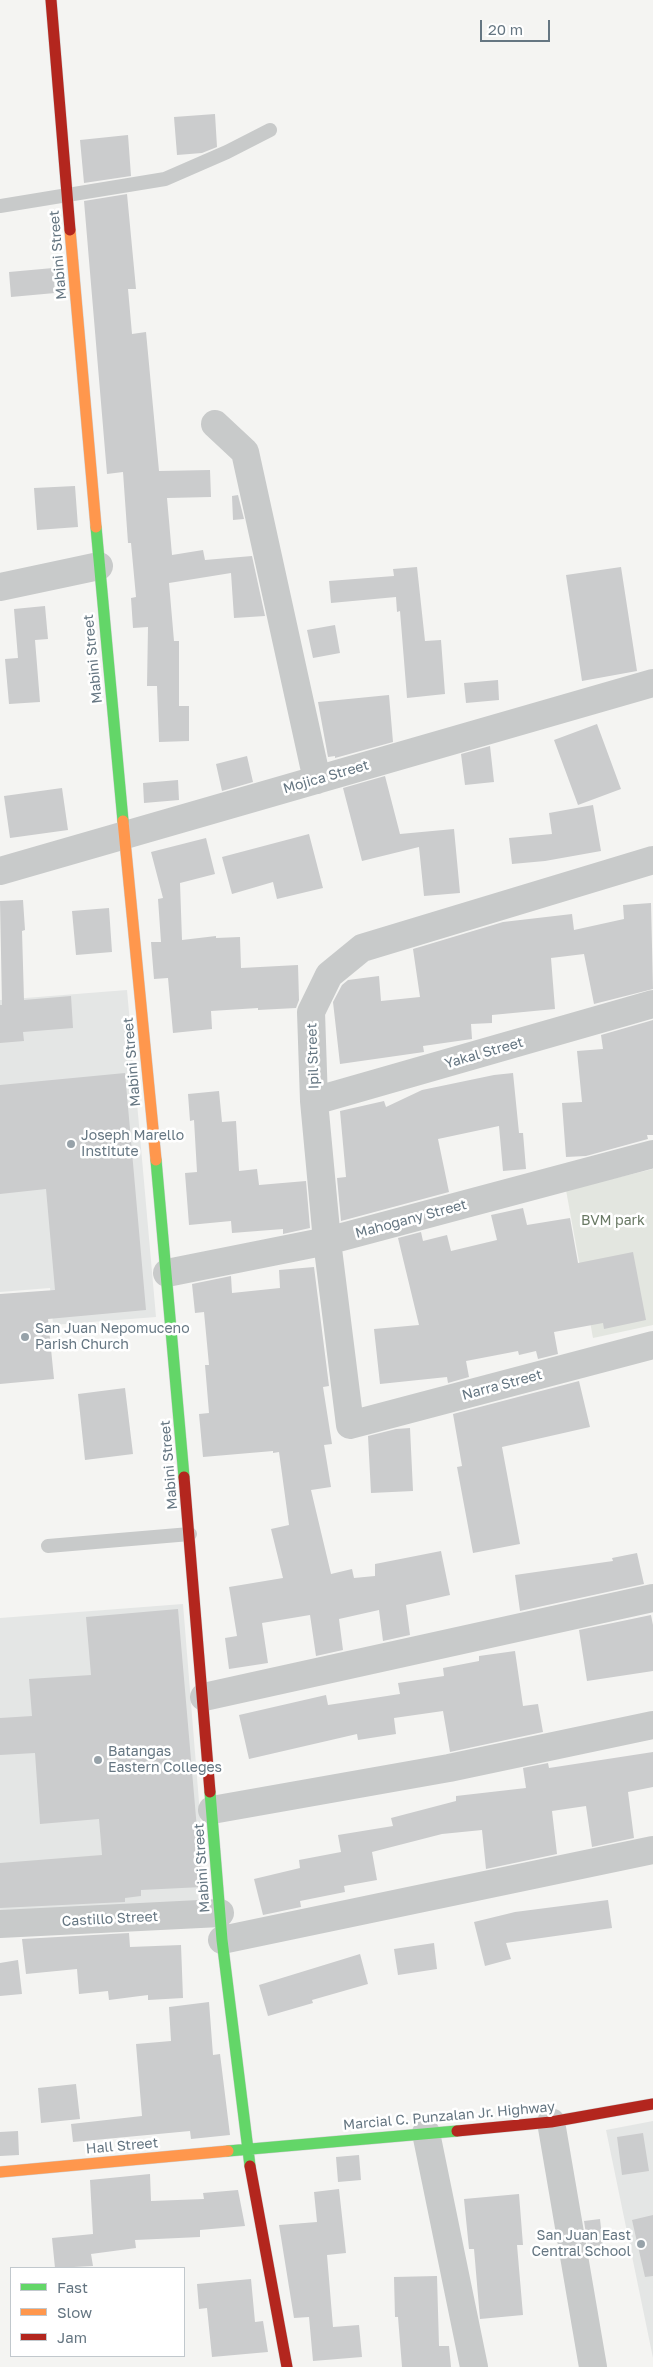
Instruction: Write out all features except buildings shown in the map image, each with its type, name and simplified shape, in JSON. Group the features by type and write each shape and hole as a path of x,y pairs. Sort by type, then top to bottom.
{"street":[{"name":"Mabini Street","path":"51,0 99,566 167,1272 204,1697 222,1940 247,2150 287,2367"},
{"path":"214,424 245,452 317,780"},
{"path":"0,587 99,566"},
{"name":"Mojica Street","path":"0,871 653,683"},
{"name":"Ipil Street","path":"350,1425 328,1241 314,1101 311,1012 329,976 362,948 653,860"},
{"name":"Yakal Street","path":"314,1101 653,1004"},
{"name":"Mahogany Street","path":"167,1272 328,1241 653,1154"},
{"name":"Narra Street","path":"350,1425 653,1345"},
{"path":"204,1697 653,1598"},
{"path":"212,1810 458,1766 653,1724"},
{"path":"222,1940 653,1850"},
{"name":"Castillo Street","path":"0,1924 220,1913"},
{"name":"Marcial C. Punzalan Jr. Highway","path":"247,2150 551,2122 653,2104"},
{"path":"551,2122 594,2367"},
{"path":"426,2133 474,2367"},
{"name":"Hall Street","path":"0,2172 247,2150"}],"lane":[{"path":"0,206 165,179 227,152 270,130"},
{"path":"48,1546 190,1534"}],"shaded area":[{"name":"Joseph Marello Institute","path":"127,990 156,1317 53,1325 50,1288 0,1292 0,1000"},
{"name":"Batangas Eastern Colleges","path":"183,1604 207,1901 0,1913 0,1618"},
{"name":"San Juan East Central School","path":"653,2121 653,2358 606,2130"}],"green space":[{"name":"BVM park","path":"653,1169 653,1325 593,1338 566,1190"}],"traffic: fast":[{"path":"96,527 123,821"},
{"path":"156,1160 184,1477"},
{"path":"210,1792 222,1940 250,2166"},
{"path":"228,2151 457,2131"}],"traffic: slow":[{"path":"70,230 96,527"},
{"path":"123,821 156,1160"},
{"path":"0,2172 228,2151"}],"traffic: jam":[{"path":"51,0 70,230"},
{"path":"184,1477 210,1792"},
{"path":"457,2131 551,2122 653,2104"},
{"path":"250,2166 287,2367"}],"place":[{"name":"Joseph Marello Institute","path":"71,1144"},
{"name":"San Juan Nepomuceno Parish Church","path":"25,1337"},
{"name":"Batangas Eastern Colleges","path":"98,1760"},
{"name":"San Juan East Central School","path":"641,2244"}]}
